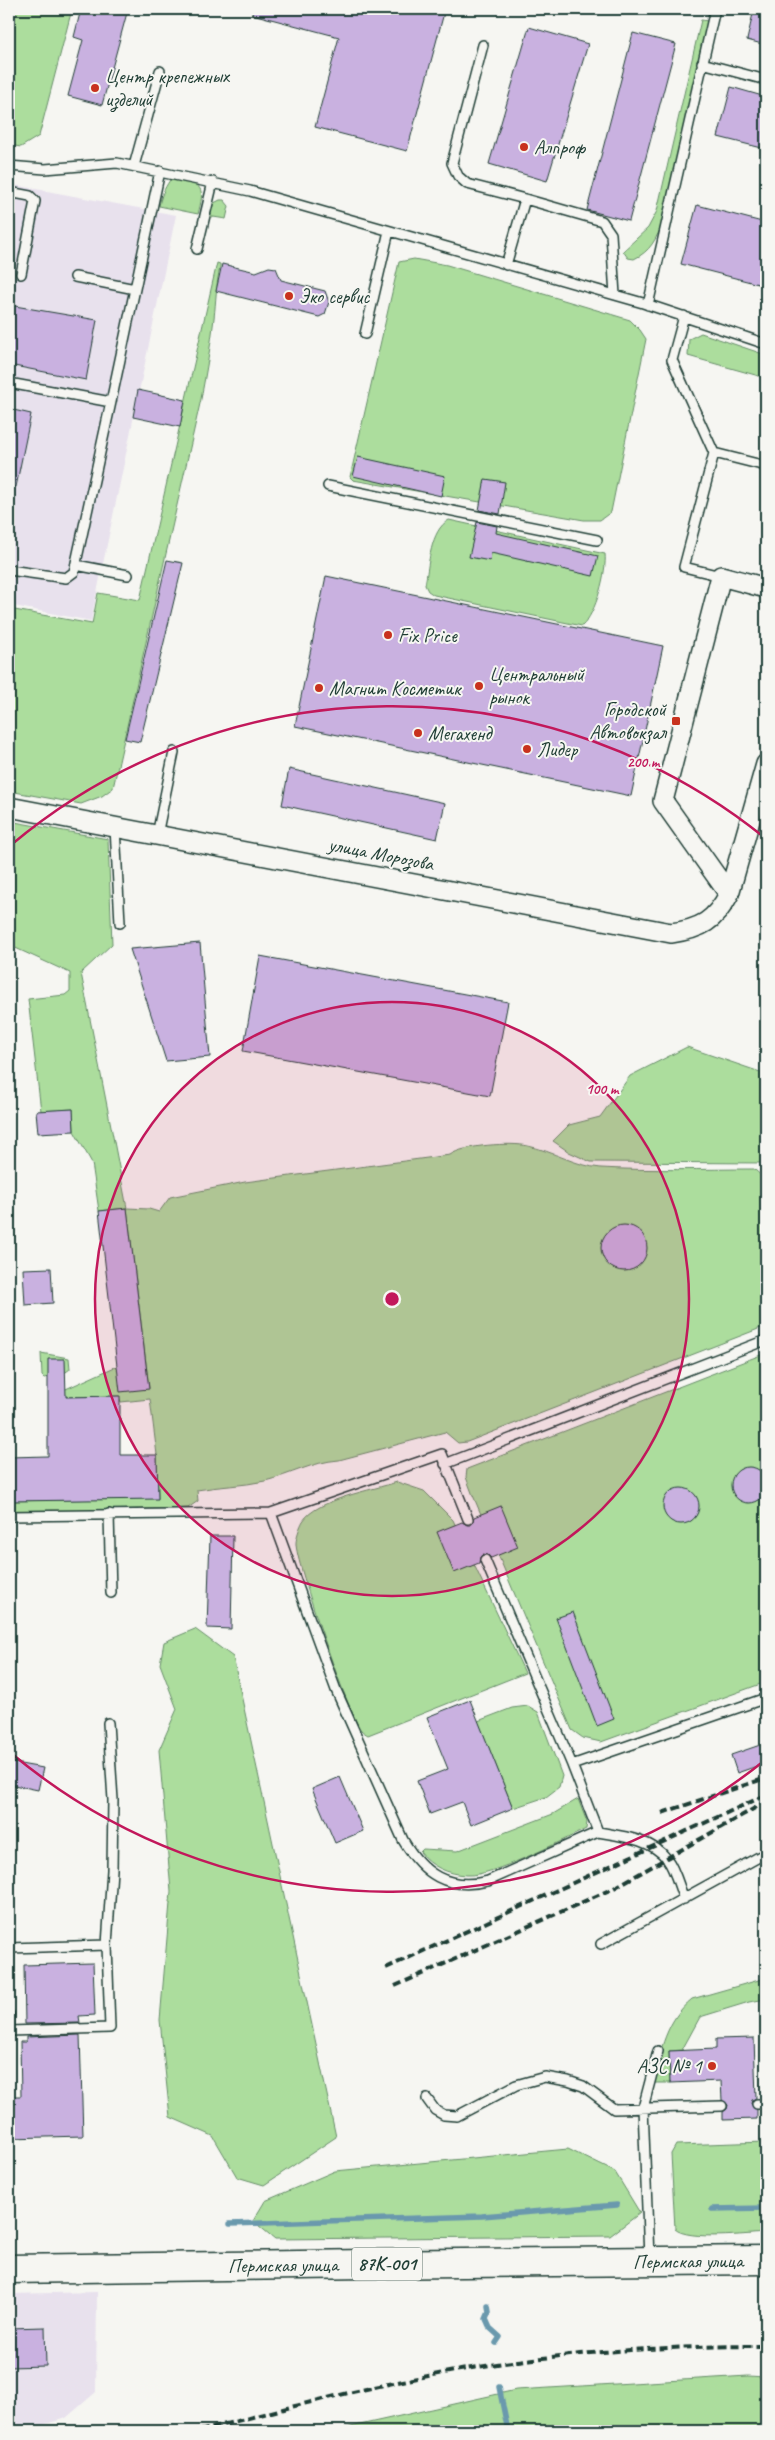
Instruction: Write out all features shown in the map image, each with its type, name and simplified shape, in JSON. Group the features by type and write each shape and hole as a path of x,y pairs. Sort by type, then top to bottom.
{"main road":[{"name":"Пермская улица","path":"9,2269 766,2260"}],"street":[{"path":"729,894 663,800 721,576 766,588"},
{"name":"улица Морозова","path":"9,806 671,933 691,930 708,922 721,910 729,894 766,764"}],"lane":[{"path":"648,305 715,9"},
{"path":"483,45 452,163 458,176 467,184 602,220 611,234 615,296"},
{"path":"702,63 766,80"},
{"path":"134,166 160,71"},
{"path":"9,166 45,168 117,163 250,190 648,305 766,344"},
{"path":"9,570 66,578 74,572 160,171"},
{"path":"197,249 213,182"},
{"path":"9,192 30,196 34,201 21,274"},
{"path":"506,265 525,199"},
{"path":"365,334 389,231"},
{"path":"75,276 135,289"},
{"path":"684,316 672,360 714,453 684,567 721,576"},
{"path":"9,383 110,402"},
{"path":"714,453 766,466"},
{"path":"328,486 597,540"},
{"path":"76,565 128,575"},
{"path":"158,835 174,752"},
{"path":"115,827 120,923"},
{"path":"445,1464 766,1340"},
{"path":"9,1516 271,1512 442,1454 468,1519"},
{"path":"271,1512 336,1690 403,1840 414,1859 443,1880 473,1885 488,1881 598,1832 643,1842 660,1853 667,1859 684,1899"},
{"path":"109,1514 111,1594"},
{"path":"486,1560 598,1832"},
{"path":"572,1765 766,1698"},
{"path":"9,2014 9,2031 110,2028 107,1945 112,1870 113,1800 108,1723"},
{"path":"601,1944 766,1853"},
{"path":"9,1948 107,1945"},
{"path":"649,2261 643,2108 658,2051"},
{"path":"427,2099 435,2110 457,2116 516,2085 545,2077 583,2086 614,2109 722,2106"}],"shaded area":[{"path":"9,184 176,215 91,621 9,605"},
{"path":"97,2292 96,2392 66,2418 26,2430 9,2431 9,2294"}],"green space":[{"path":"9,9 72,9 39,136 21,147 9,145"},
{"path":"701,20 708,21 663,222 649,248 634,259 628,258 623,251 648,228 657,211"},
{"path":"178,178 193,183 200,189 201,198 198,214 159,206 170,180"},
{"path":"224,200 229,206 226,219 207,216 210,205"},
{"path":"414,259 447,265 630,320 640,330 646,339 611,512 600,520 584,520 353,480 350,477 399,262"},
{"path":"217,263 220,264 220,267 214,318 201,399 113,788 102,796 81,804 9,791 9,609 92,624 98,593 140,600"},
{"path":"701,333 766,355 766,378 688,356 689,339"},
{"path":"449,520 605,554 600,592 587,620 582,626 434,595 428,591 425,585 431,549 438,532"},
{"path":"9,821 108,839 112,944 81,973 127,1208 99,1211 92,1163 74,1131 73,1109 41,1111 28,999 65,995 70,991 70,973 9,945"},
{"path":"687,1047 766,1074 766,1163 591,1162 569,1152 553,1141 569,1125 600,1117 630,1076"},
{"path":"500,1144 528,1146 591,1167 601,1168 658,1170 754,1169 766,1180 766,1326 467,1442 458,1443 445,1432 339,1460 320,1463 265,1481 197,1490 198,1501 188,1508 9,1512 9,1501 158,1498 157,1455 150,1399 121,1402 119,1396 48,1397 117,1366 149,1388 127,1208 149,1209 159,1212 170,1197 245,1182 450,1155 465,1149"},
{"path":"41,1353 69,1358 70,1369 62,1375 44,1378 42,1376"},
{"path":"766,1353 766,1682 601,1742 583,1738 572,1730 472,1493 466,1477 467,1469"},
{"path":"397,1482 424,1491 453,1520 525,1673 368,1735 361,1730 355,1719 335,1670 304,1578 296,1541 303,1521 310,1513 320,1507 346,1496"},
{"path":"195,1629 233,1657 336,2137 264,2185 237,2177 213,2136 170,2117 160,2020 171,1891 159,1750 177,1709 160,1664 164,1642"},
{"path":"528,1706 538,1712 562,1776 559,1787 546,1797 513,1808 478,1721 512,1708"},
{"path":"578,1799 587,1822 586,1829 526,1857 492,1870 467,1875 453,1873 435,1866 420,1852 423,1849 457,1851 553,1814"},
{"path":"766,1978 766,1999 749,2002 700,2017 682,2050 669,2051 670,2083 654,2083 653,2080 666,2036 670,2026 683,2007 692,1999"},
{"path":"766,2142 766,2233 705,2236 682,2233 675,2229 671,2154 676,2145"},
{"path":"568,2149 615,2172 640,2213 610,2236 275,2239 253,2221 265,2201 335,2171"},
{"path":"748,2376 766,2377 766,2431 333,2431 516,2390"}],"building":[{"path":"81,9 128,9 102,105 68,96 83,40 74,37"},
{"path":"253,9 445,9 407,151 315,127 339,37 252,14"},
{"path":"754,9 766,9 766,45 747,40"},
{"path":"529,27 588,44 547,181 489,164"},
{"path":"633,33 676,44 629,221 587,210"},
{"path":"731,87 766,97 766,149 718,137"},
{"path":"697,205 766,223 766,286 681,264"},
{"path":"222,264 256,272 269,267 276,268 281,280 325,291 329,302 325,314 319,317 216,291"},
{"path":"9,305 97,320 86,380 9,365"},
{"path":"138,390 185,400 180,427 133,417"},
{"path":"9,409 31,414 16,487 9,486"},
{"path":"358,457 445,476 441,496 353,476"},
{"path":"485,479 505,482 500,514 479,510"},
{"path":"477,522 497,526 496,533 598,556 593,576 491,553 490,561 469,557"},
{"path":"167,560 183,563 140,742 125,739"},
{"name":"Центральный рынок","path":"326,576 663,646 631,796 295,726"},
{"path":"289,769 445,803 437,839 282,805"},
{"path":"200,943 210,1057 166,1061 130,949"},
{"path":"260,956 508,1002 490,1096 243,1051"},
{"path":"73,1109 74,1131 38,1133 36,1111"},
{"path":"127,1208 149,1389 120,1392 99,1211"},
{"path":"624,1225 637,1229 643,1235 647,1248 643,1261 637,1267 624,1271 611,1267 605,1261 601,1248 605,1235 611,1229"},
{"path":"51,1268 53,1303 25,1305 23,1269"},
{"path":"48,1359 65,1359 66,1397 120,1396 120,1455 157,1455 158,1499 9,1501 9,1457 48,1456"},
{"path":"749,1467 756,1468 762,1472 766,1478 766,1492 762,1498 756,1502 749,1503 742,1502 736,1498 732,1492 731,1485 732,1478 736,1472 742,1468"},
{"path":"681,1488 688,1489 694,1493 698,1499 698,1513 694,1519 688,1523 681,1524 674,1523 668,1519 664,1513 663,1506 664,1499 668,1493 674,1489"},
{"path":"501,1506 518,1547 491,1558 483,1554 480,1557 479,1563 454,1573 437,1532 462,1522 471,1525 474,1517"},
{"path":"210,1536 233,1536 231,1629 207,1628"},
{"path":"573,1612 614,1719 597,1726 556,1618"},
{"path":"470,1700 513,1808 471,1825 462,1802 430,1814 417,1781 448,1769 427,1717"},
{"path":"766,1743 766,1763 737,1773 731,1755"},
{"path":"9,1762 43,1768 38,1790 9,1784"},
{"path":"340,1777 363,1831 335,1843 312,1789"},
{"path":"93,1963 95,2015 79,2016 80,2023 25,2024 24,1965"},
{"path":"80,2035 83,2136 9,2138 9,2096 21,2096 20,2042 26,2042 26,2037"},
{"name":"АЗС № 1","path":"754,2038 756,2098 752,2100 751,2104 757,2110 757,2119 723,2120 723,2112 727,2109 728,2105 722,2100 721,2081 670,2083 669,2051 716,2049 716,2039"},
{"path":"45,2327 46,2366 9,2367 9,2328"}],"waterway":[{"path":"230,2224 482,2216 617,2205"},
{"path":"712,2209 766,2208"},
{"path":"488,2306 489,2312 486,2319 490,2328 500,2337 496,2343"},
{"path":"499,2387 508,2431"}],"railway":[{"path":"662,1813 766,1778"},
{"path":"386,1968 766,1795"},
{"path":"395,1986 614,1888 762,1804"},
{"path":"200,2431 345,2394 491,2365 559,2356 628,2350 766,2346"}],"place":[{"name":"Центр крепежных изделий","path":"95,88"},
{"name":"Алпроф","path":"524,147"},
{"name":"Эко сервис","path":"289,296"},
{"name":"Fix Price","path":"388,635"},
{"name":"Центральный рынок","path":"479,686"},
{"name":"Магнит Косметик","path":"319,688"},
{"name":"Городской Автовокзал","path":"676,721"},
{"name":"Мегахенд","path":"418,733"},
{"name":"Лидер","path":"527,749"},
{"name":"АЗС № 1","path":"712,2066"}]}
